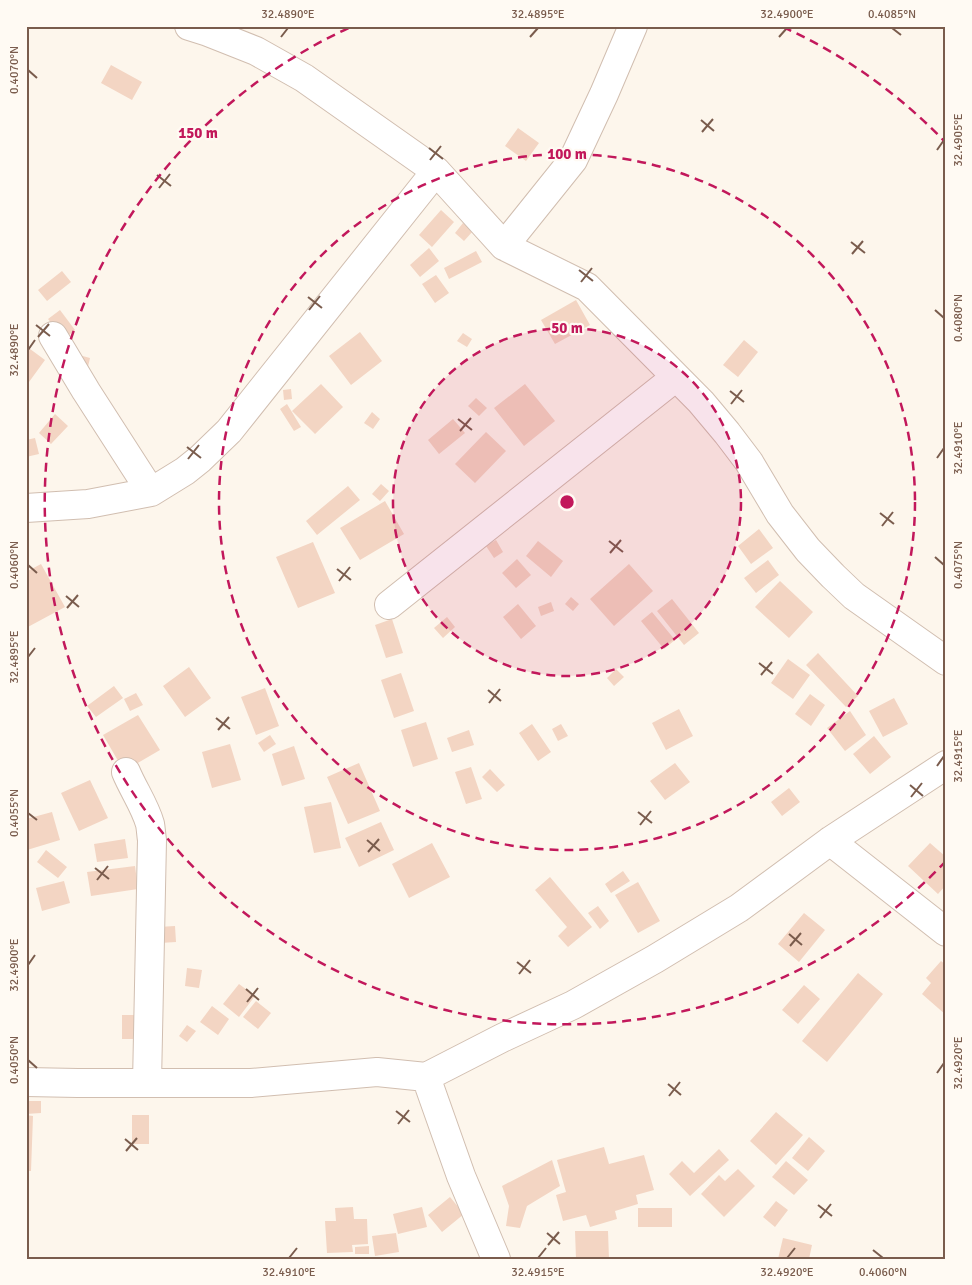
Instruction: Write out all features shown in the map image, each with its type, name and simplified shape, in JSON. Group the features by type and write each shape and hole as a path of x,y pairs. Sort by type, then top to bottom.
{"street":[{"path":"189,26 256,51 304,78 436,171 504,246 587,286 701,402 727,433 749,462 780,514 808,550 854,596 946,661"},
{"path":"504,246 573,160 633,26"},
{"path":"26,508 88,504 150,492 200,460 229,431 436,171"},
{"path":"53,336 150,492"},
{"path":"389,605 676,377"},
{"path":"26,1082 251,1083 377,1072 426,1076 574,1005 655,959 739,908 830,841 946,765"},
{"path":"126,772 146,814 152,840 147,1083"},
{"path":"830,841 946,932"},
{"path":"426,1076 461,1176 496,1259"}],"building":[{"path":"111,65 142,82 132,100 101,83"},
{"path":"518,128 539,143 526,161 505,146"},
{"path":"441,210 454,222 432,247 419,235"},
{"path":"463,223 473,231 464,241 455,233"},
{"path":"429,248 439,261 420,277 410,265"},
{"path":"476,251 482,262 449,279 444,268"},
{"path":"62,271 71,282 47,301 38,290"},
{"path":"436,275 449,293 435,303 422,284"},
{"path":"576,300 590,325 555,344 541,320"},
{"path":"60,310 75,330 64,339 48,319"},
{"path":"360,332 382,361 351,385 329,356"},
{"path":"463,333 472,339 467,347 457,341"},
{"path":"744,340 758,352 738,377 723,365"},
{"path":"26,346 45,360 29,382 26,380"},
{"path":"79,355 90,358 87,371"},
{"path":"321,384 343,407 315,434 292,411"},
{"path":"525,384 555,421 524,446 494,408"},
{"path":"291,389 292,399 284,400 283,390"},
{"path":"476,398 487,408 479,416 468,406"},
{"path":"287,404 301,427 294,431 280,409"},
{"path":"372,412 380,419 373,429 364,423"},
{"path":"55,414 68,426 51,444 39,433"},
{"path":"453,419 465,433 439,454 428,440"},
{"path":"486,432 506,451 475,483 455,464"},
{"path":"35,438 39,454 26,457 26,440"},
{"path":"381,484 389,491 380,501 372,494"},
{"path":"348,486 360,500 317,535 306,521"},
{"path":"385,501 404,534 360,560 340,528"},
{"path":"759,529 773,548 751,564 738,546"},
{"path":"496,540 503,552 494,558 486,546"},
{"path":"538,541 563,561 551,577 526,556"},
{"path":"313,542 335,593 298,608 276,557"},
{"path":"517,559 531,575 516,588 502,573"},
{"path":"768,560 779,575 756,593 744,578"},
{"path":"41,564 65,607 26,628 26,572"},
{"path":"629,564 653,591 614,626 590,599"},
{"path":"780,581 813,612 789,638 755,607"},
{"path":"571,597 579,604 573,611 565,604"},
{"path":"672,599 699,633 684,645 657,611"},
{"path":"551,602 554,611 541,616 538,607"},
{"path":"518,604 536,626 521,639 503,617"},
{"path":"652,612 675,640 664,649 641,621"},
{"path":"447,617 455,627 443,638 434,628"},
{"path":"392,619 403,653 386,658 375,625"},
{"path":"818,653 858,696 846,707 806,665"},
{"path":"788,659 810,675 793,699 771,683"},
{"path":"189,667 211,698 185,717 163,686"},
{"path":"616,669 624,677 614,686 607,678"},
{"path":"401,673 414,711 394,718 381,680"},
{"path":"114,686 123,698 96,717 87,706"},
{"path":"265,688 279,726 256,735 241,697"},
{"path":"136,693 143,705 130,711 124,699"},
{"path":"810,694 825,705 811,726 795,714"},
{"path":"894,698 908,724 883,737 869,711"},
{"path":"679,709 693,736 666,750 652,723"},
{"path":"850,711 866,735 845,751 827,728"},
{"path":"138,715 160,750 124,771 103,735"},
{"path":"426,722 438,759 413,767 401,730"},
{"path":"532,724 551,752 538,761 519,733"},
{"path":"561,724 568,736 558,741 552,729"},
{"path":"469,730 474,745 452,752 447,738"},
{"path":"270,735 276,744 264,752 258,743"},
{"path":"874,736 891,757 870,774 853,754"},
{"path":"230,744 241,780 212,788 202,752"},
{"path":"294,746 305,779 282,786 272,754"},
{"path":"359,763 380,811 348,824 327,777"},
{"path":"675,763 690,782 665,800 650,781"},
{"path":"471,767 482,799 466,804 455,772"},
{"path":"490,769 505,785 497,792 482,777"},
{"path":"90,780 108,818 79,831 61,793"},
{"path":"789,788 800,802 782,816 771,802"},
{"path":"331,802 341,848 314,853 304,807"},
{"path":"52,812 60,840 27,850 26,819"},
{"path":"381,822 394,850 359,867 345,838"},
{"path":"125,839 128,858 97,862 94,844"},
{"path":"432,843 450,877 409,898 392,864"},
{"path":"930,843 946,857 946,885 938,894 908,866"},
{"path":"46,850 67,867 58,878 37,862"},
{"path":"135,866 138,889 91,896 87,872"},
{"path":"623,871 630,881 611,893 605,884"},
{"path":"550,877 592,927 568,947 558,936 567,927 535,890"},
{"path":"64,881 70,903 42,911 36,888"},
{"path":"638,882 660,921 638,933 615,895"},
{"path":"598,906 609,921 600,929 588,913"},
{"path":"804,913 825,930 799,962 778,944"},
{"path":"175,926 176,942 160,943 158,927"},
{"path":"941,961 946,965 946,1015 922,994 931,983 926,978"},
{"path":"187,968 202,970 199,988 185,986"},
{"path":"858,973 883,994 827,1062 802,1041"},
{"path":"239,984 255,996 239,1017 223,1004"},
{"path":"804,985 820,999 798,1024 782,1010"},
{"path":"256,1001 271,1013 258,1029 243,1017"},
{"path":"212,1006 229,1019 218,1035 200,1022"},
{"path":"122,1015 137,1015 137,1039 122,1039"},
{"path":"187,1025 196,1031 187,1042 179,1036"},
{"path":"26,1101 41,1101 41,1113 26,1114"},
{"path":"776,1112 803,1135 776,1165 750,1141"},
{"path":"26,1115 33,1116 31,1171 26,1171"},
{"path":"132,1115 149,1115 149,1144 132,1144"},
{"path":"809,1137 825,1151 808,1171 792,1158"},
{"path":"604,1147 609,1164 644,1155 654,1190 636,1195 638,1204 615,1211 617,1219 590,1227 586,1215 563,1221 556,1195 566,1192 557,1160"},
{"path":"719,1149 729,1160 690,1196 669,1174 682,1161 694,1173"},
{"path":"552,1160 560,1186 527,1206 520,1228 506,1226 509,1206 502,1186"},
{"path":"786,1161 808,1180 794,1195 772,1177"},
{"path":"738,1169 755,1186 724,1217 701,1194 719,1175 725,1181"},
{"path":"450,1197 464,1214 442,1232 428,1215"},
{"path":"776,1201 788,1210 775,1227 763,1217"},
{"path":"353,1207 354,1219 367,1219 368,1244 352,1245 353,1252 327,1253 325,1221 336,1221 335,1208"},
{"path":"422,1207 427,1227 398,1234 393,1214"},
{"path":"638,1208 672,1208 672,1227 638,1227"},
{"path":"575,1231 608,1231 609,1259 576,1259"},
{"path":"396,1233 399,1252 375,1256 372,1236"},
{"path":"783,1238 812,1245 809,1259 778,1259"},
{"path":"369,1246 369,1254 355,1254 355,1247"}]}
